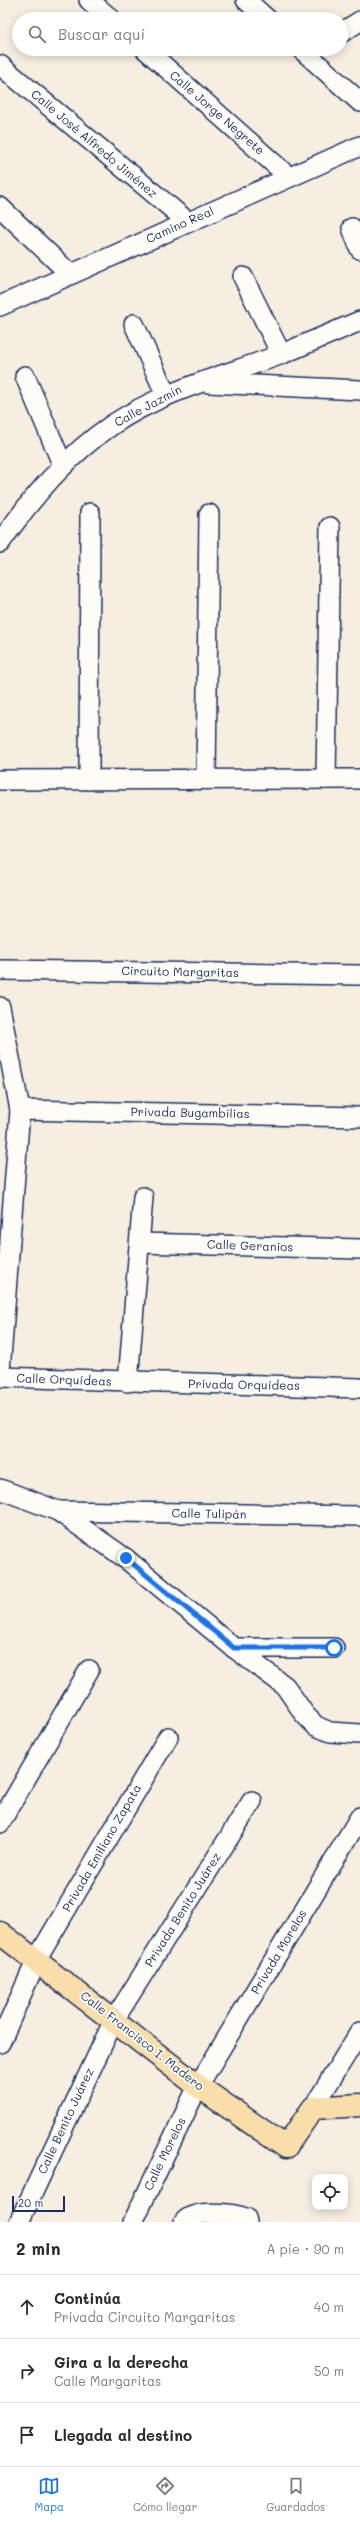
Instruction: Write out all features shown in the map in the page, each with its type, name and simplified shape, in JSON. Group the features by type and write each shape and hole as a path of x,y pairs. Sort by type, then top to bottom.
{"main road":[{"name":"Calle Francisco I. Madero","path":"0,1933 37,1959 198,2086 286,2147 313,2108"},
{"path":"313,2108 360,2105"}],"street":[{"path":"89,0 103,12"},
{"path":"246,0 259,12"},
{"path":"348,28 360,21"},
{"name":"Calle Jorge Negrete","path":"153,56 290,177"},
{"path":"313,56 360,102"},
{"name":"Calle José Alfredo Jiménez","path":"0,65 188,222"},
{"name":"Camino Real","path":"0,306 360,146"},
{"path":"0,207 70,274"},
{"path":"352,228 360,249"},
{"path":"243,277 281,354"},
{"name":"Calle Jazmín","path":"0,543 23,511 63,466 112,425 166,394 281,354 360,321"},
{"path":"134,324 166,394"},
{"path":"25,376 63,466"},
{"path":"198,382 360,390"},
{"path":"89,780 90,513"},
{"path":"206,779 209,514"},
{"path":"326,779 330,527"},
{"path":"0,780 360,779"},
{"name":"Circuito Margaritas","path":"0,970 360,975"},
{"path":"0,1007 20,1110 0,1371"},
{"name":"Privada Bugambilias","path":"20,1110 360,1117"},
{"path":"128,1382 143,1197"},
{"name":"Calle Geranios","path":"140,1243 360,1249"},
{"name":"Calle Orquídeas","path":"0,1377 128,1382"},
{"name":"Privada Orquídeas","path":"128,1382 360,1388"},
{"path":"0,1490 58,1511 126,1558 234,1648 285,1686 305,1715 316,1726 330,1732 360,1734"},
{"name":"Calle Tulipán","path":"58,1511 360,1516"},
{"path":"234,1648 334,1648"},
{"path":"0,1823 89,1670"},
{"name":"Privada Emiliano Zapata","path":"0,2043 37,1959 168,1737"},
{"name":"Privada Benito Juárez","path":"114,2020 252,1800"},
{"name":"Privada Morelos","path":"198,2086 360,1817"},
{"name":"Calle Benito Juárez","path":"18,2222 114,2020"},
{"path":"313,2108 360,2032"},
{"name":"Calle Morelos","path":"133,2222 198,2086"},
{"path":"184,2222 196,2214 236,2214 246,2218 248,2222"}],"route":[{"path":"126,1558 234,1648 334,1648"}]}
